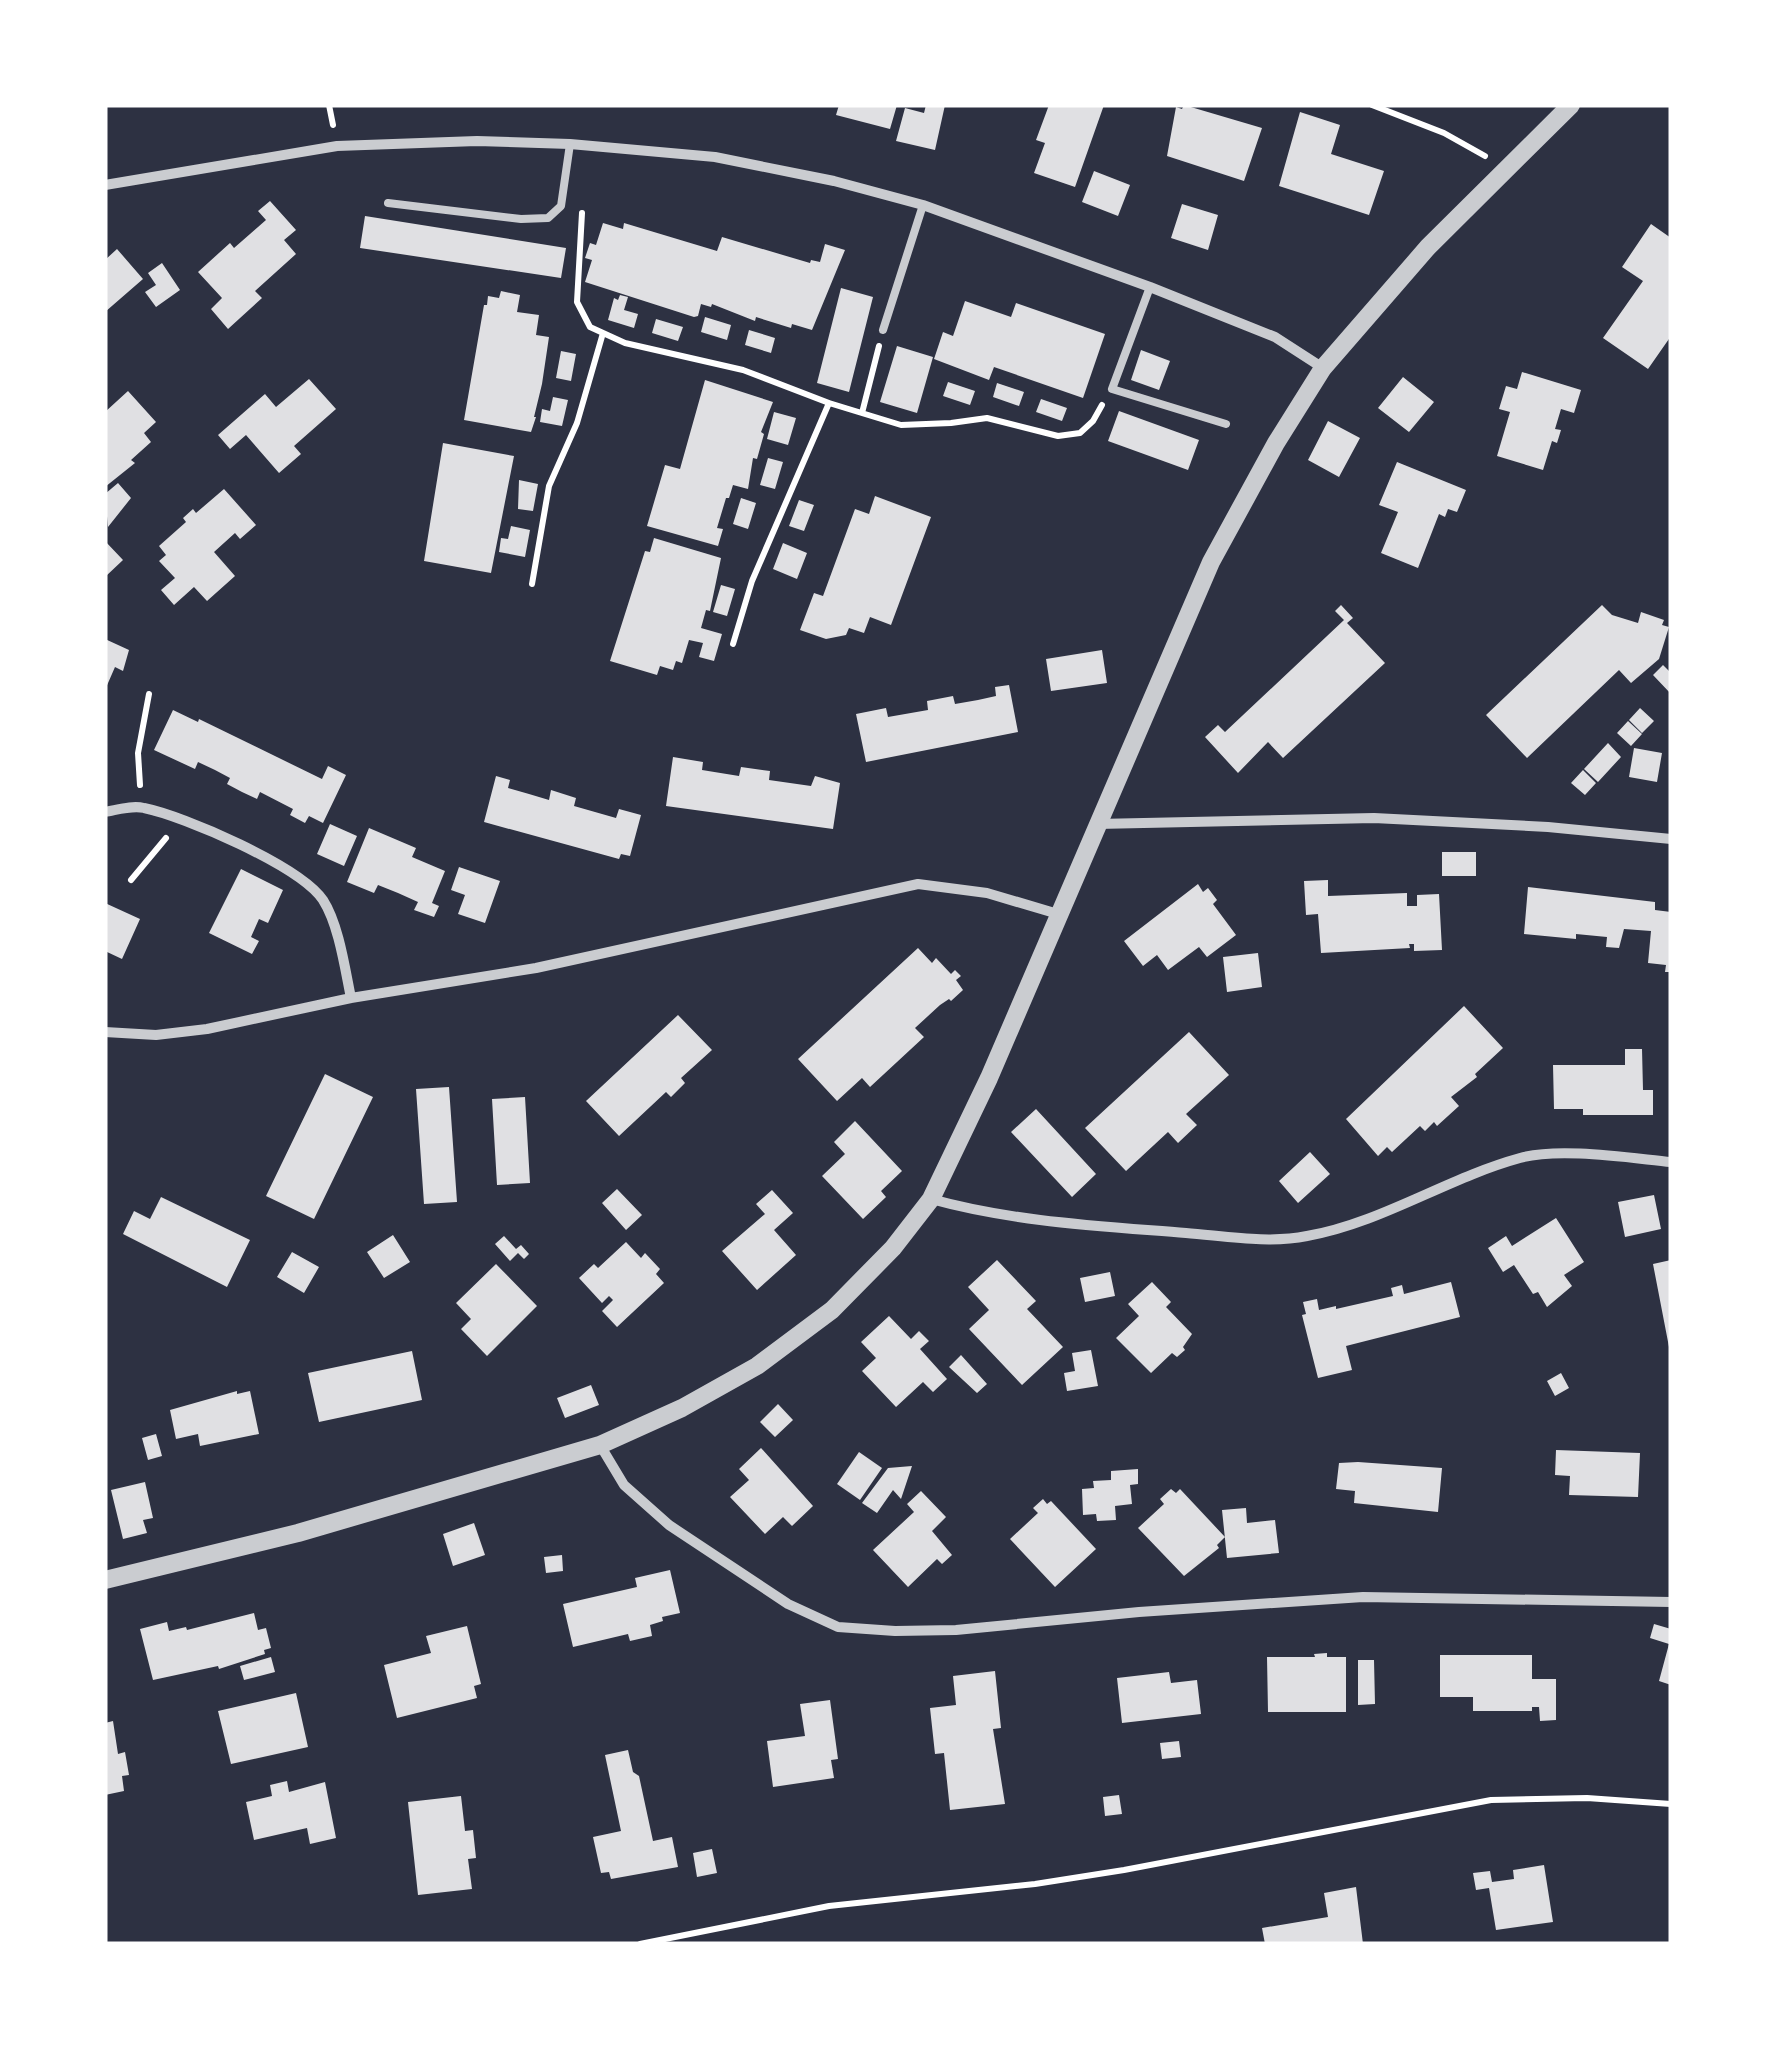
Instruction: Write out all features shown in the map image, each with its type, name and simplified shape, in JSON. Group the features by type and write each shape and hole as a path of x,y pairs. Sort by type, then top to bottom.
{"street":[{"path":"105,1580 298,1533 600,1445 682,1408 757,1366 832,1310 893,1248 931,1198 989,1078 1211,562 1276,443 1323,368 1428,246 1571,105"},
{"path":"105,186 336,146 478,141 570,144 715,157 834,181 923,205 1150,287 1274,337 1323,368"},
{"path":"105,812 140,807 178,820 276,863 302,880 323,901 338,942 351,998"},
{"path":"1096,824 1374,818 1548,827 1671,839"},
{"path":"105,1032 156,1035 207,1029 351,998 536,968 918,884 987,892 1058,914"},
{"path":"931,1198 984,1214 1076,1224 1256,1238 1305,1237 1350,1224 1523,1157 1582,1155 1671,1162"},
{"path":"600,1445 624,1485 669,1525 788,1604 838,1627 956,1630 1138,1612 1363,1597 1671,1602"}],"lane":[{"path":"388,204 548,218 561,206 570,144"},
{"path":"883,330 923,205"},
{"path":"1150,287 1112,388 1226,424"}],"path":[{"path":"1372,105 1444,133 1508,169"},
{"path":"582,201 577,302 590,327 625,343 743,370 901,425 951,424 986,418 1058,436 1080,433 1093,421 1112,388"},
{"path":"862,413 883,330"},
{"path":"532,584 550,486 577,424 604,333"},
{"path":"733,644 752,580 829,403"},
{"path":"140,807 138,753 150,694"},
{"path":"131,880 154,856 178,820"},
{"path":"640,1944 829,1906 1036,1884 1124,1870 1476,1802 1587,1798 1671,1804"}],"building":[{"path":"839,105 897,105 890,129 836,115"},
{"path":"926,105 945,105 935,150 896,141 905,108 924,113"},
{"path":"1049,105 1104,105 1075,187 1034,173 1045,143 1036,140"},
{"path":"1184,105 1262,128 1244,181 1167,156 1176,107 1182,109"},
{"path":"1300,112 1340,125 1331,154 1384,171 1369,215 1279,186"},
{"path":"1094,171 1130,185 1118,216 1082,202"},
{"path":"270,201 296,230 284,240 296,254 255,291 262,298 228,329 211,309 222,298 198,272 230,243 234,248 266,220 258,211"},
{"path":"1182,204 1218,215 1208,250 1171,238"},
{"path":"365,216 566,248 561,278 360,248"},
{"path":"603,223 623,229 624,223 717,251 722,237 810,263 820,262 825,244 845,250 812,330 792,324 791,328 756,317 755,321 712,304 701,304 698,316 694,317 585,282 592,260 585,258 590,243 596,245"},
{"path":"1651,224 1671,238 1671,336 1648,369 1603,338 1643,281 1622,267"},
{"path":"117,249 143,279 105,312 105,260"},
{"path":"162,263 180,290 156,307 145,292 156,285 148,273"},
{"path":"841,288 873,297 849,392 817,383"},
{"path":"501,291 520,295 517,312 539,315 536,335 549,337 531,432 464,420 484,305 488,296 499,298"},
{"path":"620,295 628,297 624,310 638,314 634,328 608,320 614,298 618,300"},
{"path":"965,301 1011,317 1016,303 1105,334 1083,398 994,367 989,380 934,359 943,332 953,336"},
{"path":"705,317 731,325 727,340 701,332"},
{"path":"656,319 683,327 678,341 652,333"},
{"path":"749,330 775,338 771,353 745,345"},
{"path":"897,346 933,357 917,413 880,402"},
{"path":"1141,350 1170,361 1159,390 1131,380"},
{"path":"561,351 576,354 571,381 556,378"},
{"path":"1522,372 1581,390 1574,413 1561,409 1555,429 1561,430 1557,443 1552,441 1543,470 1497,456 1510,412 1499,409 1506,386 1517,389"},
{"path":"1403,377 1434,402 1409,432 1378,408"},
{"path":"309,379 336,409 294,446 301,454 279,473 246,435 230,449 218,435 265,394 276,407"},
{"path":"705,380 773,402 761,432 764,434 757,459 753,458 748,489 733,485 726,498 717,528 723,529 718,546 647,526 665,465 680,469"},
{"path":"948,382 975,391 970,405 943,396"},
{"path":"997,383 1024,392 1019,406 993,397"},
{"path":"128,391 156,422 144,433 151,442 131,460 135,463 105,487 105,412"},
{"path":"553,397 568,400 562,426 540,422 542,409 550,411"},
{"path":"1041,399 1067,408 1062,421 1036,412"},
{"path":"1119,411 1199,440 1188,470 1108,441"},
{"path":"774,412 796,418 788,445 767,439"},
{"path":"1328,421 1360,438 1339,477 1308,460"},
{"path":"443,443 514,456 491,573 424,561"},
{"path":"768,458 783,462 775,489 760,485"},
{"path":"1397,462 1466,490 1457,512 1448,509 1445,517 1439,514 1418,568 1381,553 1398,512 1379,505"},
{"path":"519,480 538,484 533,511 518,509"},
{"path":"118,483 131,498 108,527 105,494"},
{"path":"224,489 256,525 240,539 235,533 214,552 235,576 207,601 194,587 174,605 161,590 175,578 159,561 166,555 159,546 186,522 183,518 193,509 196,513"},
{"path":"875,496 931,517 891,625 870,617 864,633 849,628 846,635 826,639 800,630 814,593 823,596 855,509 869,514"},
{"path":"741,498 756,503 748,529 733,524"},
{"path":"799,500 814,505 804,531 789,526"},
{"path":"511,526 530,530 525,557 499,552 501,538 508,539"},
{"path":"654,538 721,558 710,611 706,610 701,628 722,634 714,661 699,657 703,643 689,640 682,663 676,661 673,670 660,666 657,675 610,661 645,551 650,552"},
{"path":"105,541 123,560 105,577"},
{"path":"783,543 807,553 797,579 773,569"},
{"path":"721,585 735,589 727,616 713,612"},
{"path":"1341,605 1353,618 1347,623 1385,663 1283,758 1268,742 1238,773 1205,737 1218,725 1225,732 1344,620 1335,611"},
{"path":"1602,605 1612,615 1638,623 1641,612 1664,620 1662,625 1669,627 1659,659 1631,683 1619,670 1527,758 1486,715"},
{"path":"105,639 129,650 123,671 115,667 105,690"},
{"path":"1102,650 1107,683 1051,691 1046,659"},
{"path":"1663,665 1671,673 1671,694 1653,675"},
{"path":"1009,685 1018,732 866,762 856,714 886,708 888,717 928,710 927,701 953,696 955,704 978,700 996,696 995,687"},
{"path":"1640,708 1654,721 1642,733 1629,720"},
{"path":"173,710 322,779 328,766 346,775 323,823 309,816 305,823 290,815 293,809 260,792 257,799 227,784 230,778 215,770 198,762 195,769 154,750"},
{"path":"1628,721 1642,734 1631,746 1617,733"},
{"path":"1608,743 1621,757 1598,782 1584,769"},
{"path":"1634,748 1662,753 1657,782 1629,777"},
{"path":"673,757 703,762 702,770 739,776 741,767 770,771 769,780 811,786 815,776 840,783 833,829 666,806"},
{"path":"1583,770 1596,783 1585,795 1571,783"},
{"path":"496,776 510,780 508,788 549,800 551,790 576,798 574,806 616,818 619,809 641,815 630,856 621,854 619,859 484,822"},
{"path":"330,824 357,836 344,866 317,854"},
{"path":"369,828 416,848 412,857 445,871 432,903 439,906 434,917 414,910 418,902 398,893 378,885 374,893 347,882"},
{"path":"1442,852 1476,852 1476,876 1442,876"},
{"path":"459,867 500,881 485,923 458,914 465,895 451,890"},
{"path":"241,869 283,890 268,923 259,919 251,937 259,941 252,954 209,933"},
{"path":"1328,880 1328,896 1407,893 1407,906 1417,906 1417,895 1439,894 1442,950 1414,951 1414,944 1409,944 1410,948 1321,953 1318,914 1306,915 1304,881"},
{"path":"1198,884 1203,892 1208,888 1217,900 1213,904 1236,935 1207,957 1199,947 1168,970 1157,955 1143,966 1124,941"},
{"path":"1528,887 1655,902 1655,910 1671,912 1671,972 1665,972 1666,965 1648,963 1651,931 1624,929 1619,948 1606,947 1607,937 1576,934 1576,939 1524,934"},
{"path":"105,903 140,919 122,959 105,951"},
{"path":"918,948 932,963 936,958 951,974 955,970 961,976 956,980 963,990 915,1028 924,1037 870,1087 862,1078 837,1101 798,1059"},
{"path":"1258,953 1262,987 1227,992 1223,957"},
{"path":"1464,1006 1503,1048 1475,1074 1477,1077 1451,1097 1459,1106 1437,1126 1434,1122 1425,1131 1420,1126 1392,1152 1387,1147 1378,1156 1346,1119"},
{"path":"678,1015 712,1050 681,1078 685,1083 671,1097 666,1092 619,1136 586,1101"},
{"path":"1189,1032 1229,1075 1186,1114 1197,1125 1178,1143 1168,1132 1126,1171 1085,1128"},
{"path":"1625,1049 1642,1049 1643,1090 1653,1090 1653,1115 1583,1115 1583,1109 1554,1109 1553,1065 1625,1065"},
{"path":"325,1074 373,1097 314,1219 266,1196"},
{"path":"449,1087 457,1202 424,1204 416,1089"},
{"path":"525,1097 530,1183 497,1185 492,1099"},
{"path":"1036,1109 1096,1174 1072,1197 1011,1132"},
{"path":"855,1121 902,1171 881,1191 886,1197 863,1219 822,1176 845,1154 834,1142"},
{"path":"1310,1152 1330,1174 1298,1203 1279,1181"},
{"path":"617,1189 642,1215 626,1230 602,1203"},
{"path":"772,1190 793,1213 774,1230 796,1255 757,1290 722,1251 765,1214 756,1204"},
{"path":"1654,1195 1661,1229 1625,1237 1618,1202"},
{"path":"161,1197 250,1240 227,1287 123,1234 134,1211 150,1219"},
{"path":"1556,1218 1584,1262 1564,1275 1572,1286 1547,1307 1514,1265 1503,1272 1488,1248 1506,1236 1512,1246"},
{"path":"393,1235 410,1262 384,1278 367,1252"},
{"path":"504,1236 516,1249 521,1245 529,1254 524,1259 518,1253 510,1261 495,1244"},
{"path":"626,1242 641,1258 645,1253 660,1269 656,1274 664,1283 617,1327 602,1311 613,1300 609,1296 602,1303 579,1278 594,1264 598,1268"},
{"path":"292,1252 319,1267 304,1293 277,1277"},
{"path":"997,1260 1036,1301 1027,1309 1063,1347 1022,1385 969,1329 989,1310 968,1287"},
{"path":"1671,1260 1671,1347 1669,1347 1653,1264"},
{"path":"496,1264 537,1306 487,1356 461,1329 471,1319 456,1303"},
{"path":"1110,1272 1115,1296 1085,1302 1080,1278"},
{"path":"1152,1282 1171,1302 1166,1307 1192,1334 1183,1347 1185,1350 1177,1357 1172,1353 1151,1373 1116,1338 1139,1316 1128,1304"},
{"path":"1451,1282 1460,1317 1346,1346 1352,1370 1318,1378 1302,1315 1306,1314 1303,1302 1317,1299 1319,1310 1336,1309 1393,1296 1391,1288 1402,1285 1404,1294"},
{"path":"889,1316 911,1339 919,1331 929,1341 920,1349 947,1379 933,1392 923,1382 896,1407 862,1371 876,1358 861,1342"},
{"path":"1091,1350 1098,1386 1067,1391 1064,1373 1075,1371 1072,1353"},
{"path":"412,1351 422,1400 319,1422 308,1373"},
{"path":"961,1355 987,1384 977,1393 949,1367"},
{"path":"1561,1373 1569,1388 1555,1396 1547,1381"},
{"path":"591,1385 599,1405 565,1418 557,1398"},
{"path":"237,1391 250,1391 259,1434 200,1446 198,1434 176,1439 170,1410"},
{"path":"778,1404 793,1420 775,1437 760,1422"},
{"path":"156,1434 162,1456 148,1460 142,1438"},
{"path":"761,1448 813,1506 792,1526 783,1517 765,1534 730,1497 749,1480 739,1469"},
{"path":"1556,1450 1640,1453 1638,1497 1569,1495 1570,1476 1555,1475"},
{"path":"859,1452 882,1468 860,1500 837,1484"},
{"path":"1339,1463 1442,1468 1438,1512 1354,1503 1355,1491 1336,1489"},
{"path":"912,1466 901,1499 893,1490 877,1513 862,1503 888,1468"},
{"path":"1138,1469 1138,1484 1130,1485 1132,1504 1115,1506 1116,1520 1097,1521 1096,1514 1083,1515 1082,1489 1094,1488 1093,1481 1111,1480 1111,1471"},
{"path":"145,1482 153,1518 143,1520 147,1533 123,1539 111,1490"},
{"path":"1171,1489 1176,1493 1180,1489 1225,1537 1217,1545 1219,1548 1184,1576 1138,1528 1164,1504 1160,1499"},
{"path":"921,1491 946,1517 932,1531 952,1555 942,1564 937,1559 908,1587 873,1550 914,1512 907,1504"},
{"path":"1043,1499 1047,1504 1051,1501 1096,1549 1055,1587 1010,1539 1038,1513 1033,1508"},
{"path":"1246,1508 1247,1523 1275,1520 1279,1553 1227,1558 1222,1510"},
{"path":"474,1523 485,1555 453,1566 443,1534"},
{"path":"562,1555 563,1571 546,1573 544,1557"},
{"path":"670,1570 680,1613 650,1625 652,1636 630,1641 628,1634 573,1647 563,1604 637,1587 635,1578"},
{"path":"254,1613 258,1630 266,1628 271,1648 264,1650 265,1654 219,1669 218,1666 153,1680 140,1629 167,1622 169,1631 186,1627 187,1630"},
{"path":"1654,1624 1671,1629 1671,1685 1659,1681 1669,1644 1650,1638"},
{"path":"467,1626 481,1684 474,1686 477,1698 397,1718 384,1665 431,1653 426,1636"},
{"path":"1327,1653 1327,1657 1346,1657 1346,1712 1268,1712 1267,1657 1315,1657 1314,1654"},
{"path":"1440,1655 1532,1655 1532,1679 1556,1679 1556,1720 1540,1721 1539,1707 1532,1707 1532,1711 1473,1711 1473,1697 1440,1697"},
{"path":"271,1657 275,1672 244,1680 240,1666"},
{"path":"1358,1660 1374,1660 1375,1704 1358,1705"},
{"path":"995,1671 1001,1728 993,1729 1005,1804 950,1810 944,1753 935,1754 930,1708 956,1705 953,1676"},
{"path":"1169,1672 1171,1683 1197,1680 1201,1714 1122,1723 1117,1678"},
{"path":"296,1693 308,1747 231,1764 218,1711"},
{"path":"830,1700 838,1759 831,1760 834,1778 773,1787 767,1741 805,1736 800,1704"},
{"path":"113,1721 118,1754 125,1752 129,1775 122,1776 124,1791 105,1795 105,1723"},
{"path":"1179,1741 1181,1757 1162,1759 1160,1743"},
{"path":"628,1750 633,1772 639,1776 653,1841 672,1837 678,1867 611,1879 609,1872 601,1873 593,1837 621,1831 605,1755"},
{"path":"287,1781 289,1792 325,1782 336,1838 310,1844 307,1828 254,1840 246,1802 272,1796 270,1785"},
{"path":"1119,1795 1122,1814 1105,1816 1103,1797"},
{"path":"461,1796 465,1831 473,1830 476,1858 468,1859 472,1889 418,1895 408,1802"},
{"path":"712,1849 717,1873 697,1877 693,1853"},
{"path":"1544,1865 1553,1922 1496,1930 1489,1888 1476,1890 1473,1873 1490,1871 1492,1882 1514,1879 1513,1870"},
{"path":"1356,1887 1363,1944 1265,1944 1262,1928 1328,1917 1324,1893"}]}
